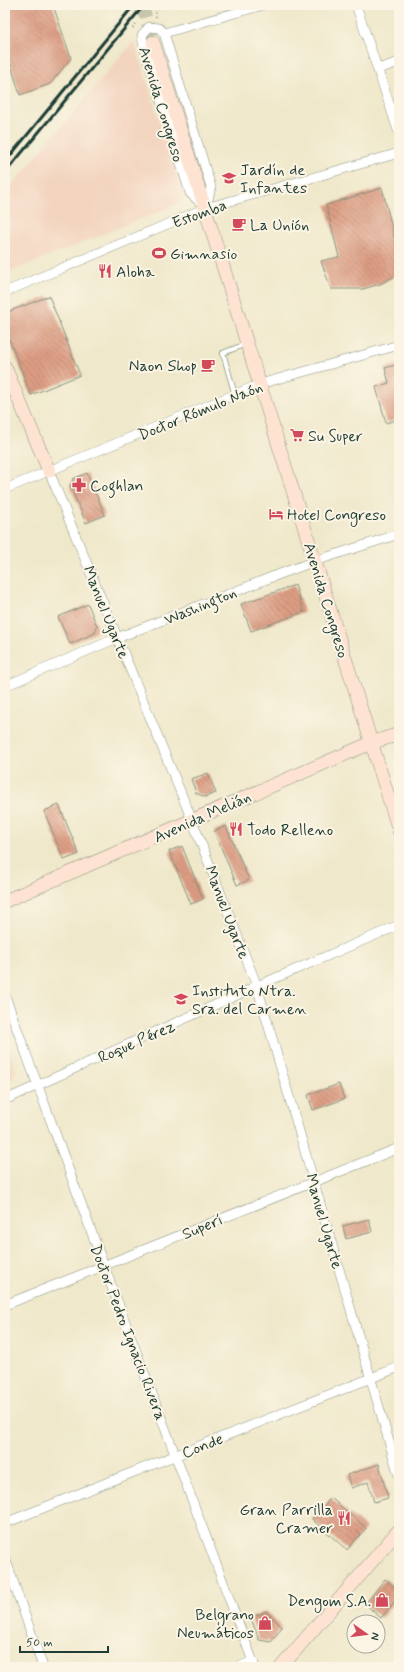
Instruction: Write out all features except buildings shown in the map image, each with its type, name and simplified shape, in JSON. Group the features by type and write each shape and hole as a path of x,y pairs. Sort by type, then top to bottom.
{"main road":[{"name":"Avenida Congreso","path":"153,42 399,831"},
{"name":"Manuel Ugarte","path":"5,367 49,471"},
{"name":"Avenida Melián","path":"5,901 371,743 399,734"},
{"path":"281,1667 399,1530"}],"street":[{"path":"164,34 263,5"},
{"path":"356,5 399,133"},
{"name":"Avenida Congreso","path":"148,27 158,28 164,34 211,187 206,208 190,194 143,43 142,35 148,27"},
{"path":"378,68 399,62"},
{"name":"Estomba","path":"5,292 206,208 399,153"},
{"name":"Doctor Rómulo Naón","path":"5,489 260,384 399,345"},
{"name":"Manuel Ugarte","path":"49,471 192,820 257,986 399,1476"},
{"name":"Washington","path":"5,686 117,638 315,561 399,534"},
{"name":"Roque Pérez","path":"5,1100 257,986 399,925"},
{"name":"Doctor Pedro Ignacio Rivera","path":"5,996 39,1085 104,1266 254,1664"},
{"name":"Superí","path":"5,1304 399,1148"},
{"name":"Conde","path":"5,1524 399,1367"},
{"path":"5,1558 43,1667"},
{"path":"239,1667 254,1664"}],"lane":[{"path":"235,395 223,353 247,343"}],"path":[{"path":"123,5 124,9 128,5"}],"shaded area":[{"path":"134,41 183,194 180,203 5,274 5,193"},
{"path":"5,1041 16,1070 13,1079 5,1083"}],"tunnel":[{"path":"142,5 153,42"}],"railway":[{"path":"5,162 134,5"},
{"path":"5,173 144,5"}],"place":[{"name":"Jardín de Infantes","path":"229,178"},
{"name":"La Unión","path":"239,224"},
{"name":"Gimnasio","path":"159,253"},
{"name":"Aloha","path":"105,271"},
{"name":"Naon Shop","path":"208,365"},
{"name":"Su Super","path":"297,435"},
{"name":"Coghlan","path":"79,485"},
{"name":"Hotel Congreso","path":"276,514"},
{"name":"Todo Relleno","path":"236,829"},
{"name":"Instituto Ntra. Sra. del Carmen","path":"181,999"},
{"name":"Gran Parrilla Cramer","path":"344,1518"},
{"name":"Dengom S.A.","path":"382,1600"},
{"name":"Belgrano Neumáticos","path":"265,1623"}]}
